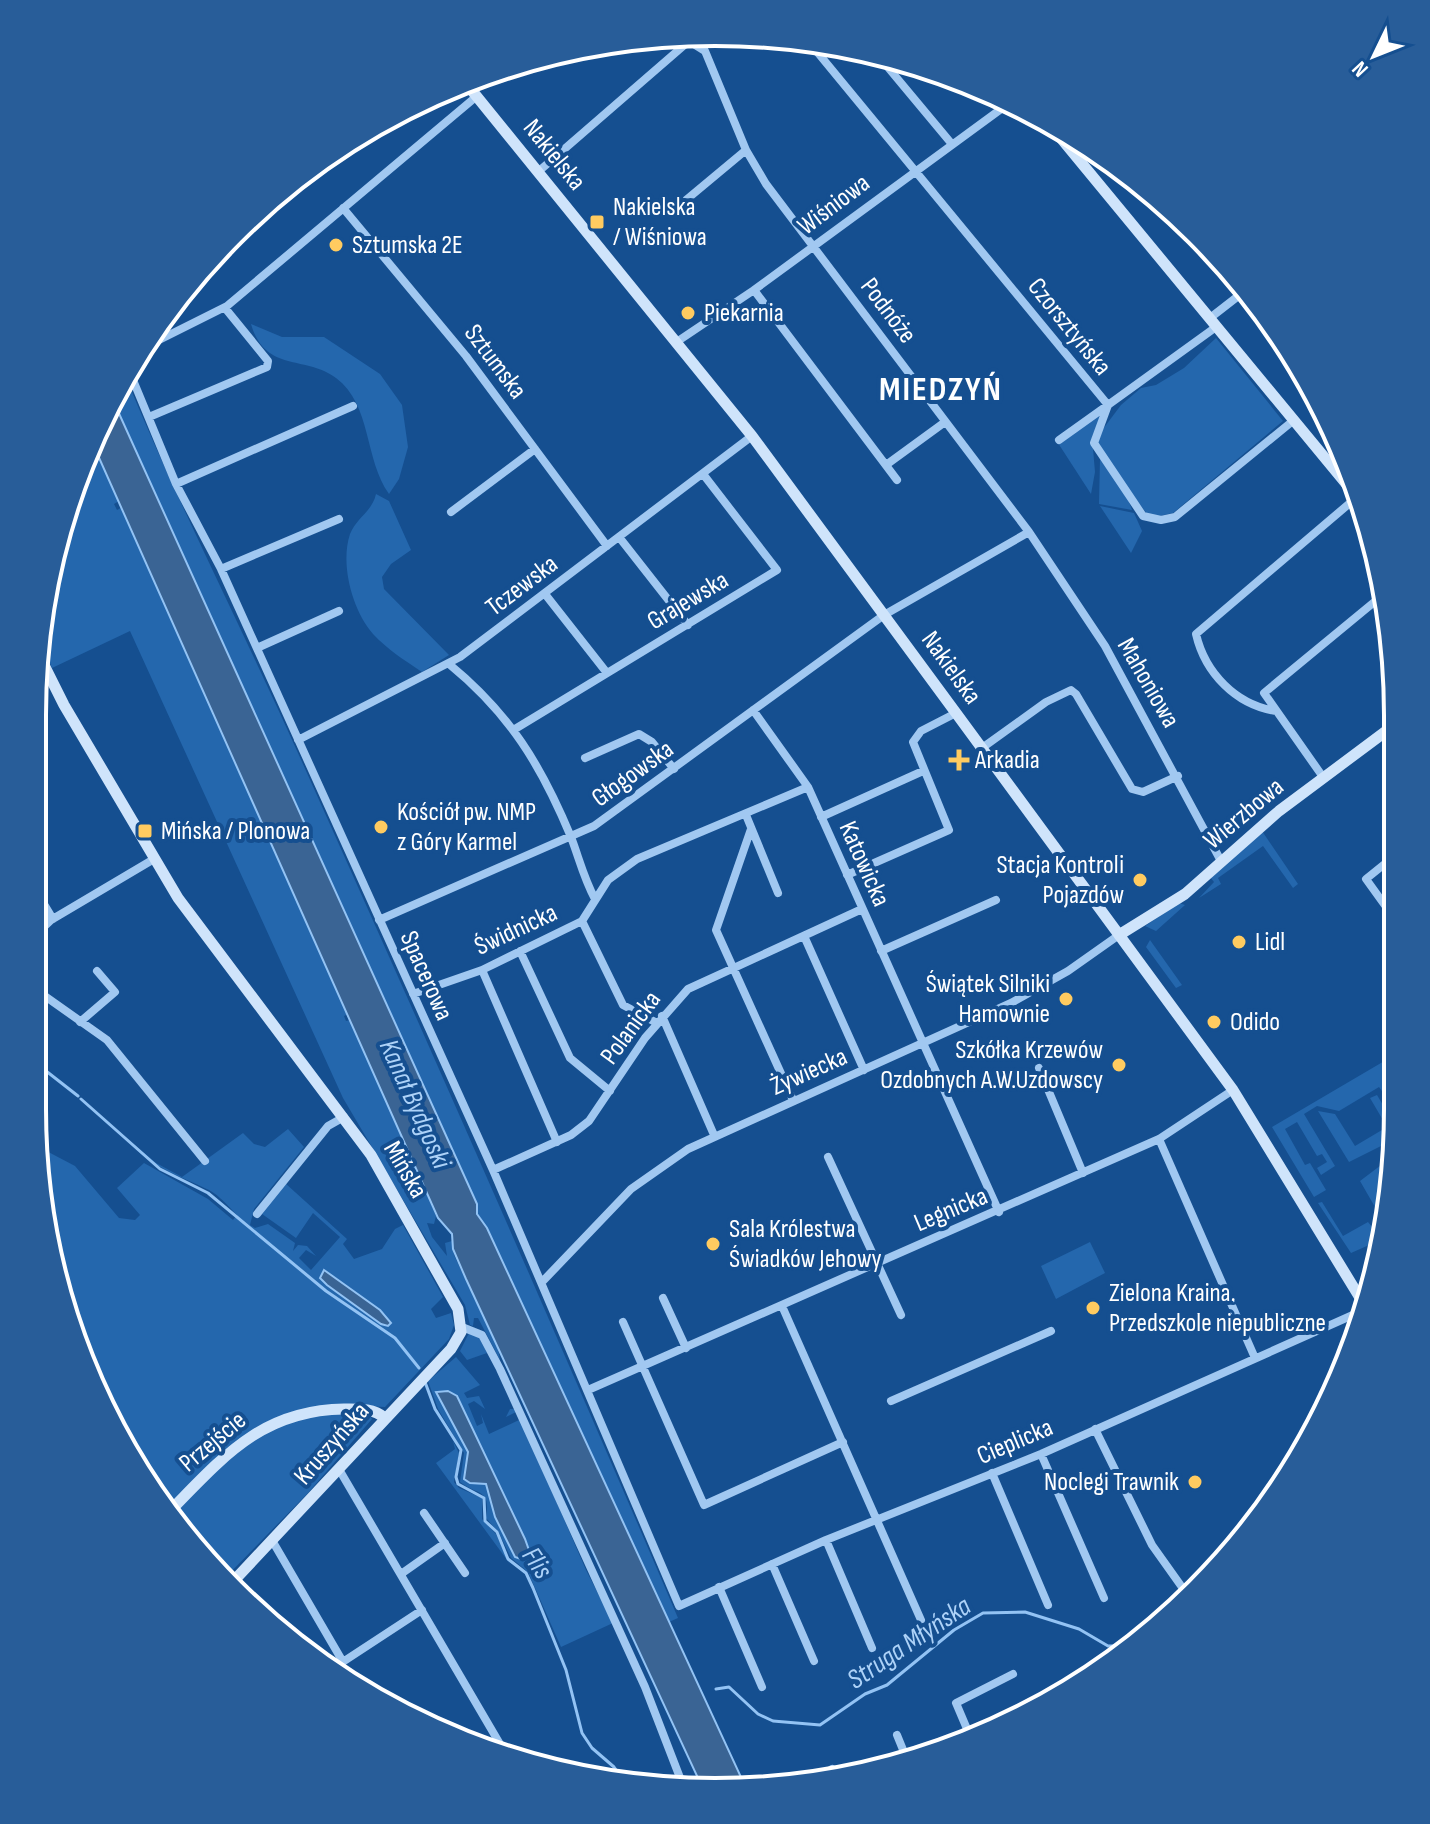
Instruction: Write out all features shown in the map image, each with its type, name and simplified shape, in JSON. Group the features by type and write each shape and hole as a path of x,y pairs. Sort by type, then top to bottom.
{"street":[{"name":"Podnóże","path":"698,46 705,51 746,150 766,184 1029,532"},
{"name":"Podnóże","path":"539,171 682,47"},
{"name":"Czorsztyńska","path":"820,55 1108,405 1213,322 1238,298"},
{"path":"890,70 951,143"},
{"name":"Nakielska","path":"473,92 752,436 982,748 1233,1090 1357,1295"},
{"path":"162,339 225,308 477,96"},
{"name":"Wiśniowa","path":"678,341 754,290 999,110"},
{"path":"1069,148 1338,473"},
{"path":"680,205 746,150"},
{"name":"Sztumska","path":"343,208 466,356 607,546"},
{"path":"754,290 897,480"},
{"path":"149,417 267,367 268,361 225,308"},
{"name":"Spacerowa","path":"134,383 176,484 221,569 493,1170 679,1606"},
{"path":"1108,405 1094,443 1143,516 1161,520 1175,517 1294,420"},
{"path":"1059,440 1108,405"},
{"path":"176,484 353,406"},
{"path":"886,465 945,422"},
{"name":"Tczewska","path":"298,740 449,664 752,436"},
{"path":"451,512 535,449"},
{"name":"Grajewska","path":"515,729 777,570 703,474"},
{"path":"1276,711 1248,704 1217,677 1200,651 1196,634 1349,504"},
{"path":"221,569 339,519"},
{"name":"Głogowska","path":"379,920 571,838 601,821 884,615 1029,532"},
{"name":"Mahoniowa","path":"1029,532 1105,646 1178,776 1221,861"},
{"path":"619,537 688,625"},
{"path":"545,594 607,673"},
{"path":"1248,704 1374,602"},
{"path":"257,648 339,611"},
{"path":"449,664 483,691 515,729 546,780 571,838 581,873 595,899"},
{"name":"Mińska","path":"47,673 154,859 213,948 371,1155 447,1288 462,1327 481,1334 500,1369 645,1687 680,1777"},
{"path":"982,748 1046,702 1071,690 1132,789 1143,792 1178,776"},
{"path":"1264,693 1323,777"},
{"name":"Katowicka","path":"753,710 808,787 999,1212"},
{"path":"847,875 949,830 914,746 916,737 956,713"},
{"name":"Wierzbowa","path":"1119,935 1185,894 1323,777 1384,732"},
{"path":"585,758 639,734 652,742 674,769"},
{"path":"821,817 923,771"},
{"name":"Świdnicka","path":"413,994 482,970 582,921 608,880 624,866 808,787"},
{"path":"746,815 778,893"},
{"path":"751,829 716,930 793,1100"},
{"path":"46,925 154,859"},
{"path":"1384,864 1366,879 1384,904"},
{"path":"881,951 996,900"},
{"path":"46,907 53,919"},
{"name":"Polanicka","path":"493,1170 557,1142 589,1121 645,1038 688,989 862,909"},
{"path":"582,921 619,998 640,1016 660,1019 714,1135"},
{"name":"Żywiecka","path":"542,1282 631,1189 668,1161 714,1135 1035,991 1119,935"},
{"path":"804,936 864,1070"},
{"path":"520,951 570,1058 610,1091"},
{"path":"482,970 557,1142"},
{"path":"80,1022 115,992 97,971"},
{"path":"46,997 114,1048 205,1161"},
{"path":"640,1016 645,1038"},
{"path":"1039,1068 1083,1173"},
{"name":"Legnicka","path":"588,1390 999,1212 1159,1139 1233,1090"},
{"path":"257,1214 328,1126 344,1117"},
{"path":"1159,1139 1255,1358"},
{"path":"828,1157 870,1254 878,1263 901,1315"},
{"path":"663,1298 686,1348"},
{"path":"782,1306 921,1620"},
{"name":"Cieplicka","path":"679,1606 826,1540 1041,1454 1351,1314"},
{"path":"623,1322 704,1505 843,1442"},
{"name":"Kruszyńska","path":"238,1577 455,1345 462,1327"},
{"path":"891,1401 1051,1331"},
{"name":"Przejście","path":"176,1505 232,1450 270,1424 296,1415 337,1409 371,1411 385,1418"},
{"path":"1095,1429 1152,1545 1182,1587"},
{"path":"1041,1454 1104,1598"},
{"path":"340,1471 499,1741"},
{"path":"992,1473 1048,1605"},
{"path":"424,1513 465,1573"},
{"path":"826,1540 872,1648"},
{"path":"273,1542 343,1662 422,1610"},
{"path":"401,1574 445,1543"},
{"path":"772,1564 814,1661"},
{"path":"719,1587 762,1687"},
{"path":"967,1729 956,1703 1013,1674"},
{"path":"897,1735 903,1750"}],"shaded area":[{"path":"251,324 282,337 324,337 380,374 402,405 408,447 399,479 389,494 375,465 362,417 348,389 324,371 276,357 257,339"},
{"path":"1216,338 1283,421 1173,513 1150,518 1099,449 1097,437 1121,405 1141,388 1156,385 1184,368"},
{"path":"131,389 442,1076 678,1618 669,1622 487,1228 477,1214 477,1204 119,412"},
{"path":"1103,413 1092,437 1095,472 1091,494 1058,443"},
{"path":"98,456 119,501 114,504 117,510 121,508 138,544 348,1014 344,1016 346,1021 351,1020 404,1141 400,1143 402,1150 408,1148 436,1216 434,1224 427,1223 432,1237 447,1256 445,1243 452,1241 454,1255 498,1348 500,1360 478,1318 474,1318 473,1326 470,1325 465,1305 343,1098 130,631 52,668 48,659 59,584 69,542"},
{"path":"1100,459 1127,496 1132,510 1099,504"},
{"path":"376,494 389,501 411,550 391,564 382,577 384,589 449,655 422,672 373,634 359,612 350,586 346,559 350,534"},
{"path":"1100,506 1134,513 1142,531 1131,553"},
{"path":"1262,831 1298,884 1293,888 1263,846 1218,878 1221,884 1199,898 1214,882 1210,877"},
{"path":"1179,903 1185,905 1156,931 1145,926"},
{"path":"1150,940 1182,985 1176,988 1146,947"},
{"path":"1384,1061 1384,1090 1379,1087 1339,1111 1317,1106 1304,1114 1335,1166 1321,1175 1317,1168 1327,1162 1322,1154 1317,1156 1297,1122 1285,1129 1305,1165 1310,1163 1326,1190 1314,1197 1272,1127"},
{"path":"1377,1095 1384,1107 1384,1121 1370,1098"},
{"path":"1318,1111 1335,1114 1355,1146 1384,1129 1383,1145 1349,1162"},
{"path":"288,1129 304,1147 254,1209 250,1225 255,1228 268,1224 295,1243 293,1251 298,1245 307,1246 316,1256 306,1250 299,1258 311,1270 340,1237 313,1213 296,1238 262,1214 285,1183 347,1239 343,1244 354,1259 382,1249 395,1229 403,1225 443,1297 431,1309 436,1318 451,1313 454,1325 449,1339 385,1407 364,1406 372,1419 308,1493 232,1571 184,1516 159,1481 115,1405 97,1365 69,1282 59,1240 47,1151 75,1166 119,1218 135,1220 140,1215 117,1188 144,1163 208,1199 233,1220 237,1215 217,1195 209,1190 175,1174 153,1162 125,1137 156,1163 182,1177 243,1133 254,1144 265,1147"},
{"path":"1382,1165 1376,1209 1360,1181"},
{"path":"1322,1202 1343,1236 1368,1222 1373,1228 1370,1245 1351,1253 1318,1203"},
{"path":"1090,1242 1105,1273 1056,1299 1041,1266"},
{"path":"469,1333 478,1335 487,1353 467,1360 460,1351"},
{"path":"456,1357 480,1385 464,1393 467,1398 479,1396 485,1409 474,1401 468,1404 477,1426 483,1423 481,1414 489,1434 519,1420 516,1412 506,1417 510,1409 516,1409 586,1570 613,1623 561,1647 528,1572 511,1558 499,1533 486,1518 485,1497 460,1482 464,1453 438,1409 428,1381"},
{"path":"453,1441 459,1453 454,1482 459,1488 482,1498 482,1519 496,1534 510,1564 436,1463 455,1449"}],"water":[{"name":"Kanał Bydgoski","path":"119,412 477,1204 477,1214 487,1228 741,1777 698,1778 466,1279 453,1249 452,1234 438,1218 98,456"},
{"path":"324,1270 380,1310 391,1323 388,1326 381,1324 327,1285 320,1278"},
{"path":"448,1391 457,1396 525,1539 530,1553 524,1560 515,1557 495,1517 486,1484 470,1483 464,1479 468,1452 436,1392"}],"waterway":[{"name":"Flis","path":"46,1071 78,1096"},
{"name":"Flis","path":"81,1099 160,1169 208,1193 326,1291 395,1338 419,1368"},
{"name":"Flis","path":"425,1382 435,1409 461,1450 456,1477 458,1484 484,1498 485,1521 497,1532 508,1559 526,1573 566,1670 582,1733 592,1748 616,1770"},
{"name":"Struga Młyńska","path":"716,1689 729,1687 758,1714 773,1721 820,1725 865,1694 887,1685 954,1630 983,1613 1025,1612 1079,1629 1108,1646 1114,1646"}],"place":[{"name":"Nakielska / Wiśniowa","path":"597,222"},
{"name":"Sztumska 2E","path":"336,245"},
{"name":"Piekarnia","path":"688,313"},
{"name":"Arkadia","path":"959,760"},
{"name":"Kościół pw. NMP z Góry Karmel","path":"381,827"},
{"name":"Mińska / Plonowa","path":"145,831"},
{"name":"Stacja Kontroli Pojazdów","path":"1140,880"},
{"name":"Lidl","path":"1239,942"},
{"name":"Świątek Silniki Hamownie","path":"1066,999"},
{"name":"Odido","path":"1214,1022"},
{"name":"Szkółka Krzewów Ozdobnych A.W.Uzdowscy","path":"1119,1065"},
{"name":"Sala Królestwa Świadków Jehowy","path":"713,1244"},
{"name":"Zielona Kraina. Przedszkole niepubliczne","path":"1093,1308"},
{"name":"Noclegi Trawnik","path":"1195,1482"}],"district":[{"name":"MIEDZYŃ","path":"941,389"}]}
